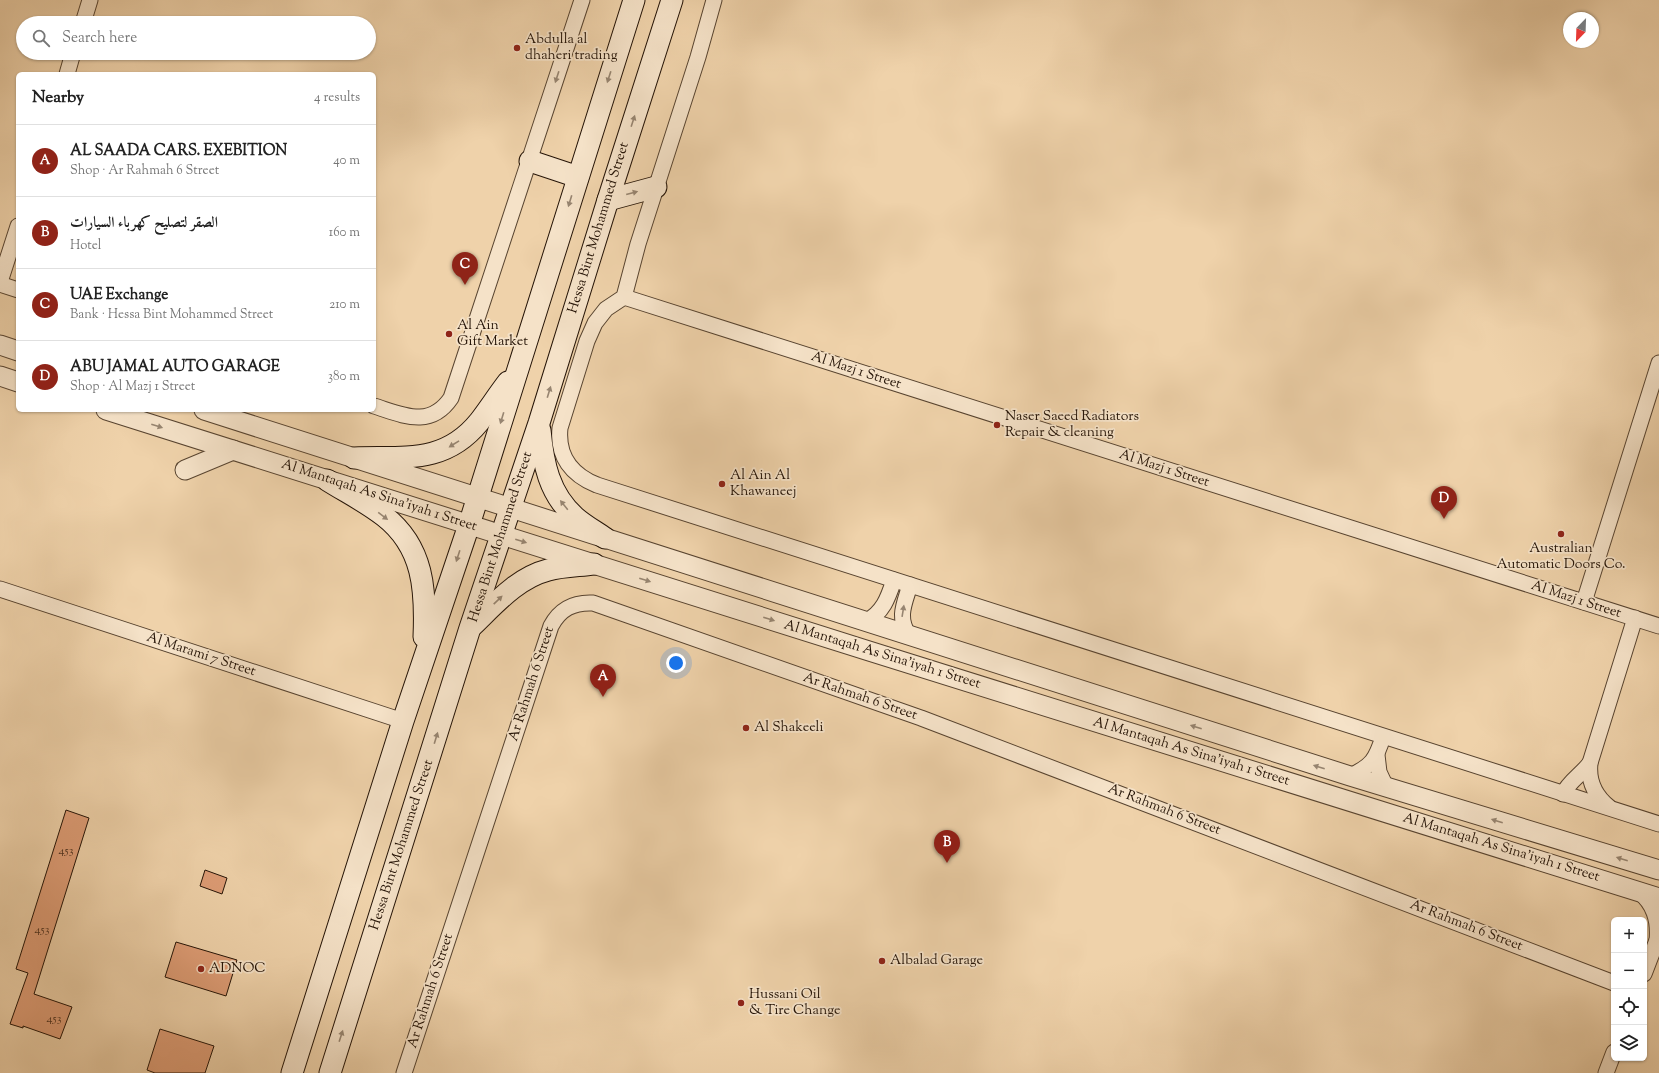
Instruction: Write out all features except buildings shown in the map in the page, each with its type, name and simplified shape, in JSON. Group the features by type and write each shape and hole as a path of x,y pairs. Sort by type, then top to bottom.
{"main road":[{"path":"292,1073 403,721 469,525 634,0"},
{"name":"Hessa Bint Mohammed Street","path":"330,1073 470,628 539,422 672,0"},
{"path":"530,161 578,177"},
{"path":"608,200 656,187"},
{"path":"354,458 409,458 436,453 449,447 465,436 480,421 494,399 516,372"},
{"path":"539,422 544,467 554,490 567,509 576,518 606,538"},
{"path":"327,480 383,515 400,532 414,552 424,587 425,612 422,664"},
{"path":"470,628 511,589 534,575 560,568 594,564"}],"street":[{"path":"85,16 90,0"},
{"path":"376,407 412,417 424,417 436,413 447,404 454,391 582,0"},
{"path":"714,0 698,57 656,187 624,297 600,315 595,323 587,341 560,428 559,436 561,452 569,467 582,479 1659,824"},
{"path":"68,72 71,60"},
{"path":"16,232 0,283 16,289"},
{"name":"Al Mazj 1 Street","path":"624,297 1659,626"},
{"path":"0,345 16,350"},
{"path":"1584,602 1659,363"},
{"path":"0,376 16,381"},
{"name":"Al Mantaqah As Sina'iyah 1 Street","path":"112,412 1659,898"},
{"name":"Al Mantaqah As Sina'iyah 1 Street","path":"210,412 1350,776 1659,870"},
{"path":"185,470 233,450"},
{"path":"865,622 881,610 894,580"},
{"path":"909,636 902,623 902,608 910,585"},
{"name":"Al Marami 7 Street","path":"0,589 403,721"},
{"name":"Ar Rahmah 6 Street","path":"404,1073 551,626 560,612 571,605 584,602 593,603 921,718 1611,982"},
{"path":"1610,808 1597,796 1593,788 1589,771 1590,763 1635,618"},
{"path":"1023,699 1027,691 1038,684 1058,683"},
{"path":"1350,776 1365,768 1377,755 1384,737"},
{"path":"1377,755 1379,772 1386,787"},
{"path":"1563,794 1568,785 1582,773 1590,763"},
{"path":"1638,891 1650,902 1658,925 1658,938 1647,966"},
{"path":"1606,1073 1611,1060"}],"place":[{"name":"Abdulla al dhaheri trading","path":"517,48"},
{"name":"UAE Exchange","path":"465,285"},
{"name":"Al Ain Gift Market","path":"449,334"},
{"name":"Naser Saeed Radiators Repair & cleaning","path":"997,425"},
{"name":"Al Ain Al Khawaneej","path":"722,484"},
{"name":"ABU JAMAL AUTO GARAGE","path":"1444,519"},
{"name":"Australian Automatic Doors Co.","path":"1561,534"},
{"name":"AL SAADA CARS. EXEBITION","path":"603,697"},
{"name":"Al Shakeeli","path":"746,728"},
{"name":"الصقر لتصليح كهرباء السيارات","path":"947,863"},
{"name":"Albalad Garage","path":"882,961"},
{"name":"ADNOC","path":"201,969"},
{"name":"Hussani Oil & Tire Change","path":"741,1003"}]}
